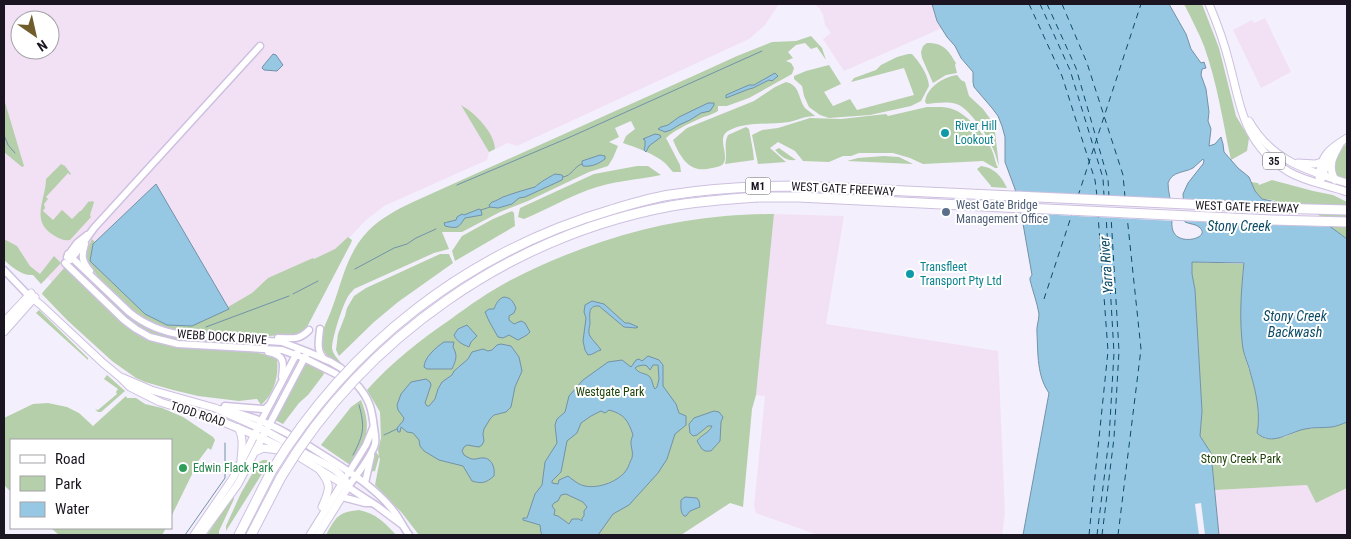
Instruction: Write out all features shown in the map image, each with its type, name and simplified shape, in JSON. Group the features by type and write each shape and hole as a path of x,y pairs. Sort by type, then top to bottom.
{"highway":[{"name":"WEST GATE FREEWAY","path":"238,535 270,474 301,427 343,375 391,329 426,301 462,276 520,245 580,219 631,204 669,195 713,189 790,186 1347,210"},
{"name":"WEST GATE FREEWAY","path":"251,535 281,477 310,433 337,399 383,352 433,310 474,282 526,254 584,230 634,215 671,206 714,200 798,197 1262,220 1347,222"},
{"path":"232,535 240,519 270,474"}],"main road":[{"name":"35","path":"1209,4 1224,43 1241,113 1254,140 1278,164 1291,173 1347,192"},
{"name":"35","path":"1239,102 1258,136 1283,158 1296,165 1347,183"},
{"path":"1319,183 1329,157 1343,141"},
{"path":"1322,175 1322,162 1330,148 1343,141"},
{"path":"1335,180 1330,163 1343,141"},
{"path":"1283,158 1302,164 1322,162"},
{"path":"4,322 32,296"},
{"path":"4,332 32,296"},
{"name":"TODD ROAD","path":"32,296 130,387 152,398 254,435 266,431"},
{"name":"TODD ROAD","path":"120,377 152,390 212,407 259,424 280,446 262,448 255,454"},
{"path":"194,535 237,471 259,424"},
{"path":"237,471 242,452 242,434 238,428"},
{"path":"202,535 232,493 266,431"},
{"path":"315,526 327,494 326,478 318,468 302,456 324,464 348,480"},
{"path":"318,468 348,480"},
{"path":"318,535 342,497 348,480"},
{"path":"310,535 348,480"}],"street":[{"name":"WEBB DOCK DRIVE","path":"260,46 65,263 124,320 150,337 178,344 276,349 298,352"},
{"path":"90,234 83,251 83,260 96,281"},
{"name":"WEBB DOCK DRIVE","path":"70,256 134,316 156,329 183,335 282,342 298,352 325,360 341,368"},
{"name":"TODD ROAD","path":"4,270 17,279 32,296"},
{"path":"320,329 319,351 325,360"},
{"path":"262,340 298,338 309,330"},
{"path":"250,349 275,353 281,357 283,367 279,388"},
{"path":"259,424 298,352"},
{"name":"WEBB DOCK DRIVE","path":"306,355 336,374"},
{"path":"266,431 306,355"},
{"path":"358,386 369,402 376,438 365,483"},
{"path":"212,407 264,409 268,406"},
{"path":"348,480 374,427"},
{"name":"TODD ROAD","path":"266,431 288,434"},
{"path":"309,446 373,503 401,524"},
{"path":"348,480 373,448"},
{"path":"348,480 365,483 388,504 409,535"},
{"path":"342,497 365,503 373,503"}],"shaded area":[{"path":"4,4 779,4 765,25 749,39 517,146 508,143 489,152 487,160 384,206 366,220 336,249 268,280 228,359 177,371 62,293 48,278 44,282 40,275 30,266 17,246 4,239"},
{"path":"814,4 932,4 937,21 942,28 844,71 823,39 831,33 825,25 820,9"},
{"path":"1265,18 1291,72 1261,88 1233,30 1252,20 1254,23"},
{"path":"774,214 844,216 826,324 998,351 1005,513 1002,535 818,535 756,513 754,506 765,396 756,395"},
{"path":"1307,485 1316,503 1347,488 1347,535 1219,535 1215,490"}],"green space":[{"path":"1184,4 1202,4 1219,48 1236,116 1249,138 1247,151 1231,160 1209,60 1202,40"},
{"path":"811,36 822,48 826,60 817,47 811,49 805,43 796,45 788,52 793,58 786,61 791,63 794,68 792,74 749,98 727,106 718,106 718,111 686,125 666,138 680,165 681,172 673,172 656,157 623,143 626,136 635,129 631,121 615,128 619,137 609,142 618,146 608,166 589,172 500,212 462,232 442,232 449,249 434,253 354,289 349,294 344,305 332,343 332,348 342,364 341,366 325,352 322,344 323,331 345,269 354,249 378,222 413,202 737,56 772,42 796,41"},
{"path":"927,43 938,44 948,51 956,63 957,73 946,75 933,83 921,52 923,46"},
{"path":"912,54 918,61 928,82 929,86 921,101 911,106 870,115 829,118 820,115 809,107 802,86 794,79 794,76 806,71 829,65 841,84 824,92 833,106 850,99 857,110 914,95 904,68 851,82 854,78 876,70 881,65 897,57"},
{"path":"957,75 965,82 969,96 983,109 994,124 999,166 988,139 980,126 964,108 952,103 927,104 925,102 932,87 946,78"},
{"path":"786,82 794,86 805,108 815,116 789,122 742,126 728,131 723,138 725,160 719,166 698,169 692,167 683,159 673,140 687,128 754,101"},
{"path":"4,99 24,166 22,167 4,152"},
{"path":"461,105 483,124 491,136 495,149 489,152"},
{"path":"927,107 949,108 966,117 991,147 998,168 983,161 923,164 893,153 859,153 843,156 829,162 803,161 795,151 778,142 770,148 786,162 758,164 752,135 762,130 778,128 810,118 841,119 886,114 888,116"},
{"path":"746,127 749,129 754,160 725,164 728,135"},
{"path":"1347,143 1347,180 1334,174 1334,165 1336,157"},
{"path":"779,148 796,160 782,157 775,150"},
{"path":"899,157 913,164 847,161 858,158"},
{"path":"61,164 71,174 68,173 46,197 48,199 44,204 45,208 43,211 53,220 62,210 72,219 89,201 94,202 91,217 70,240 59,238 47,230 41,217 46,179"},
{"path":"637,166 648,166 661,175 597,187 524,219 518,217 520,208 594,174"},
{"path":"981,166 997,173 1007,188 991,187 977,169"},
{"path":"1272,180 1333,195 1347,202 1347,239 1318,218 1273,200 1262,199 1255,191 1251,182 1258,183 1259,185"},
{"path":"512,211 514,213 515,226 455,261 452,251 462,236"},
{"name":"Westgate Park","path":"774,214 743,507 730,503 681,535 419,535 402,513 375,485 379,457 375,471 369,472 375,451 379,456 378,450 381,438 380,412 367,390 407,352 473,303 503,284 562,256 642,230 697,219"},
{"path":"348,237 352,240 351,243 307,327 297,335 259,337 174,330 155,325 136,313 104,284 87,258 88,248 92,239 95,242 93,244 229,308 252,293 268,278 335,249"},
{"path":"4,239 17,246 30,266 40,274 54,256 61,263 41,284 33,275 21,273 4,260"},
{"path":"440,254 449,254 453,263 398,302 339,356 336,350 338,334 347,308 354,296 366,288"},
{"name":"Stony Creek Park","path":"1192,262 1245,264 1243,270 1241,319 1242,338 1257,401 1257,433 1266,439 1285,437 1302,429 1333,427 1347,422 1347,488 1316,503 1307,485 1215,490 1211,453 1200,436 1202,411"},
{"path":"65,267 108,310 145,337 175,347 244,351 269,356 277,360 276,378 266,401 261,405 257,399 239,401 198,396 136,378 112,361 42,294"},
{"path":"98,286 135,320 159,333 173,336 253,342 253,346 196,343 153,335 135,325 123,315 95,288"},
{"path":"39,310 88,358 88,360 36,313"},
{"path":"308,363 323,371 324,374 283,424 275,420 303,367"},
{"path":"107,375 125,391 101,412 98,412 95,409 98,410 117,394 118,389 104,379"},
{"name":"Edwin Flack Park","path":"126,396 127,398 136,398 145,404 162,408 183,417 215,440 211,450 208,448 199,460 172,515 172,439 10,439 10,491 4,485 4,418 33,404 48,403 67,407 79,413 93,426"},
{"path":"361,400 366,418 366,434 364,442 350,465 321,445 351,407"},
{"path":"263,460 270,461 226,531 226,526 241,493 259,462"},
{"path":"233,496 234,499 219,531 219,535 207,535"},
{"path":"359,510 380,519 396,535 326,535 338,516 346,512"},
{"path":"52,529 165,529 162,535 59,535"}],"water":[{"path":"932,4 1169,4 1186,34 1191,49 1201,63 1204,62 1206,68 1202,69 1201,75 1206,89 1209,112 1208,121 1211,129 1209,146 1215,144 1221,137 1224,152 1249,177 1255,191 1262,199 1305,208 1347,239 1347,422 1332,427 1305,429 1275,439 1263,437 1257,433 1257,404 1253,382 1243,349 1241,328 1244,263 1192,262 1202,411 1200,436 1211,453 1219,535 1023,535 1049,393 1042,379 1039,364 1037,331 1039,314 1030,280 1032,275 1022,218 1015,189 1005,162 1005,137 1002,126 998,116 974,87 973,72 961,58 937,21","holes":["1203,159 1204,161 1188,183 1183,194 1185,222 1198,226 1202,234 1194,239 1183,239 1178,237 1173,230 1168,183 1175,174 1193,168"]},
{"path":"273,54 276,55 283,65 277,71 264,70 263,66"},
{"path":"775,73 778,76 772,81 769,80 726,98 726,95 749,85 754,85"},
{"path":"708,103 714,103 710,111 701,113 671,130 665,132 658,129 668,125 679,117"},
{"path":"655,134 661,137 649,146 646,152 644,150 645,140 643,139"},
{"path":"600,155 605,156 605,159 595,165 583,166 582,161"},
{"path":"555,174 562,175 562,180 519,198 512,204 498,208 490,207 489,205 503,197 535,187"},
{"path":"156,184 229,309 192,326 167,325 145,314 90,261 93,244"},
{"path":"479,209 482,215 465,218 457,227 445,226 444,223 456,220 462,214 464,215"},
{"path":"504,297 511,299 516,308 514,313 509,316 509,320 514,324 521,321 525,323 530,332 518,340 509,335 503,338 498,337 485,312 489,309 494,309 499,300"},
{"path":"592,301 604,304 625,323 638,327 624,327 599,306 593,307 590,312 589,333 601,350 588,355 583,341 586,318 584,312 585,305"},
{"path":"467,325 477,336 469,347 458,341 454,335 458,329"},
{"path":"444,342 454,342 453,347 456,358 452,369 427,369 424,367 428,356"},
{"path":"501,344 511,346 519,357 522,371 515,387 511,407 506,412 494,415 490,419 484,429 482,445 479,447 467,445 462,451 464,455 470,458 488,459 494,468 494,476 486,481 472,481 463,466 439,460 424,451 413,433 407,432 401,427 400,432 398,432 397,428 404,418 397,405 401,394 411,382 426,379 431,385 425,403 429,406 435,399 442,382 468,359 472,352 483,349 492,350"},
{"path":"648,356 659,360 663,365 663,386 676,404 679,413 686,416 686,425 675,434 667,459 658,473 629,505 613,514 598,535 543,535 540,525 523,520 523,518 527,518 535,494 542,485 545,462 557,443 555,425 557,419 565,412 569,396 583,380 608,362 622,360 631,367 636,360 642,361","holes":["644,365 650,370 653,365 658,365 659,379 655,389 650,377 635,368","609,410 618,413 629,425 633,435 631,442 632,458 628,468 619,477 603,485 591,487 583,485 568,476 559,480 558,484 552,483 561,472 567,441 577,433 581,423 601,411 605,413","566,494 583,502 587,507 582,521 572,519 569,524 554,515 555,510 552,506 561,495"]},
{"path":"714,411 719,412 723,417 720,441 711,451 705,451 697,441 712,426 708,426 693,436 690,433 689,424 694,418"},
{"path":"685,497 697,498 700,507 684,516 681,511 681,500"}],"pier":[{"path":"1013,191 1173,199 1174,221 1018,213"},
{"path":"1181,199 1298,204 1306,206 1335,227 1182,221"},
{"path":"1201,503 1205,535 1199,535 1195,504"}],"waterway":[{"path":"457,185 568,138 762,51"},
{"path":"4,135 8,145 15,153"},
{"path":"563,177 569,175 582,164"},
{"path":"481,210 490,207"},
{"path":"355,269 394,248 407,244 436,229"},
{"path":"293,294 318,281"},
{"path":"206,327 289,296"},
{"path":"353,455 363,425 359,405"},
{"path":"384,435 397,429"},
{"path":"185,535 225,478 225,443"}],"ferry route":[{"path":"1029,4 1062,76 1095,180 1097,196"},
{"path":"1040,4 1070,70 1103,178 1104,196"},
{"path":"1047,4 1076,68 1108,179 1109,197"},
{"path":"1062,4 1087,63 1123,175 1125,197"},
{"path":"1078,196 1141,4"},
{"path":"1044,299 1072,214"},
{"path":"1089,535 1108,351 1098,215"},
{"path":"1097,535 1109,439 1114,353 1106,215"},
{"path":"1102,535 1114,438 1119,351 1111,216"},
{"path":"1118,535 1141,349 1127,216"}],"place":[{"name":"River Hill Lookout","path":"945,133"},
{"name":"West Gate Bridge Management Office","path":"946,212"},
{"name":"Transfleet Transport Pty Ltd","path":"910,274"},
{"name":"Edwin Flack Park","path":"183,468"}],"water label":[{"name":"Stony Creek","path":"1239,226"},
{"name":"Yarra River","path":"1106,265"},
{"name":"Stony Creek Backwash","path":"1295,324"}]}
